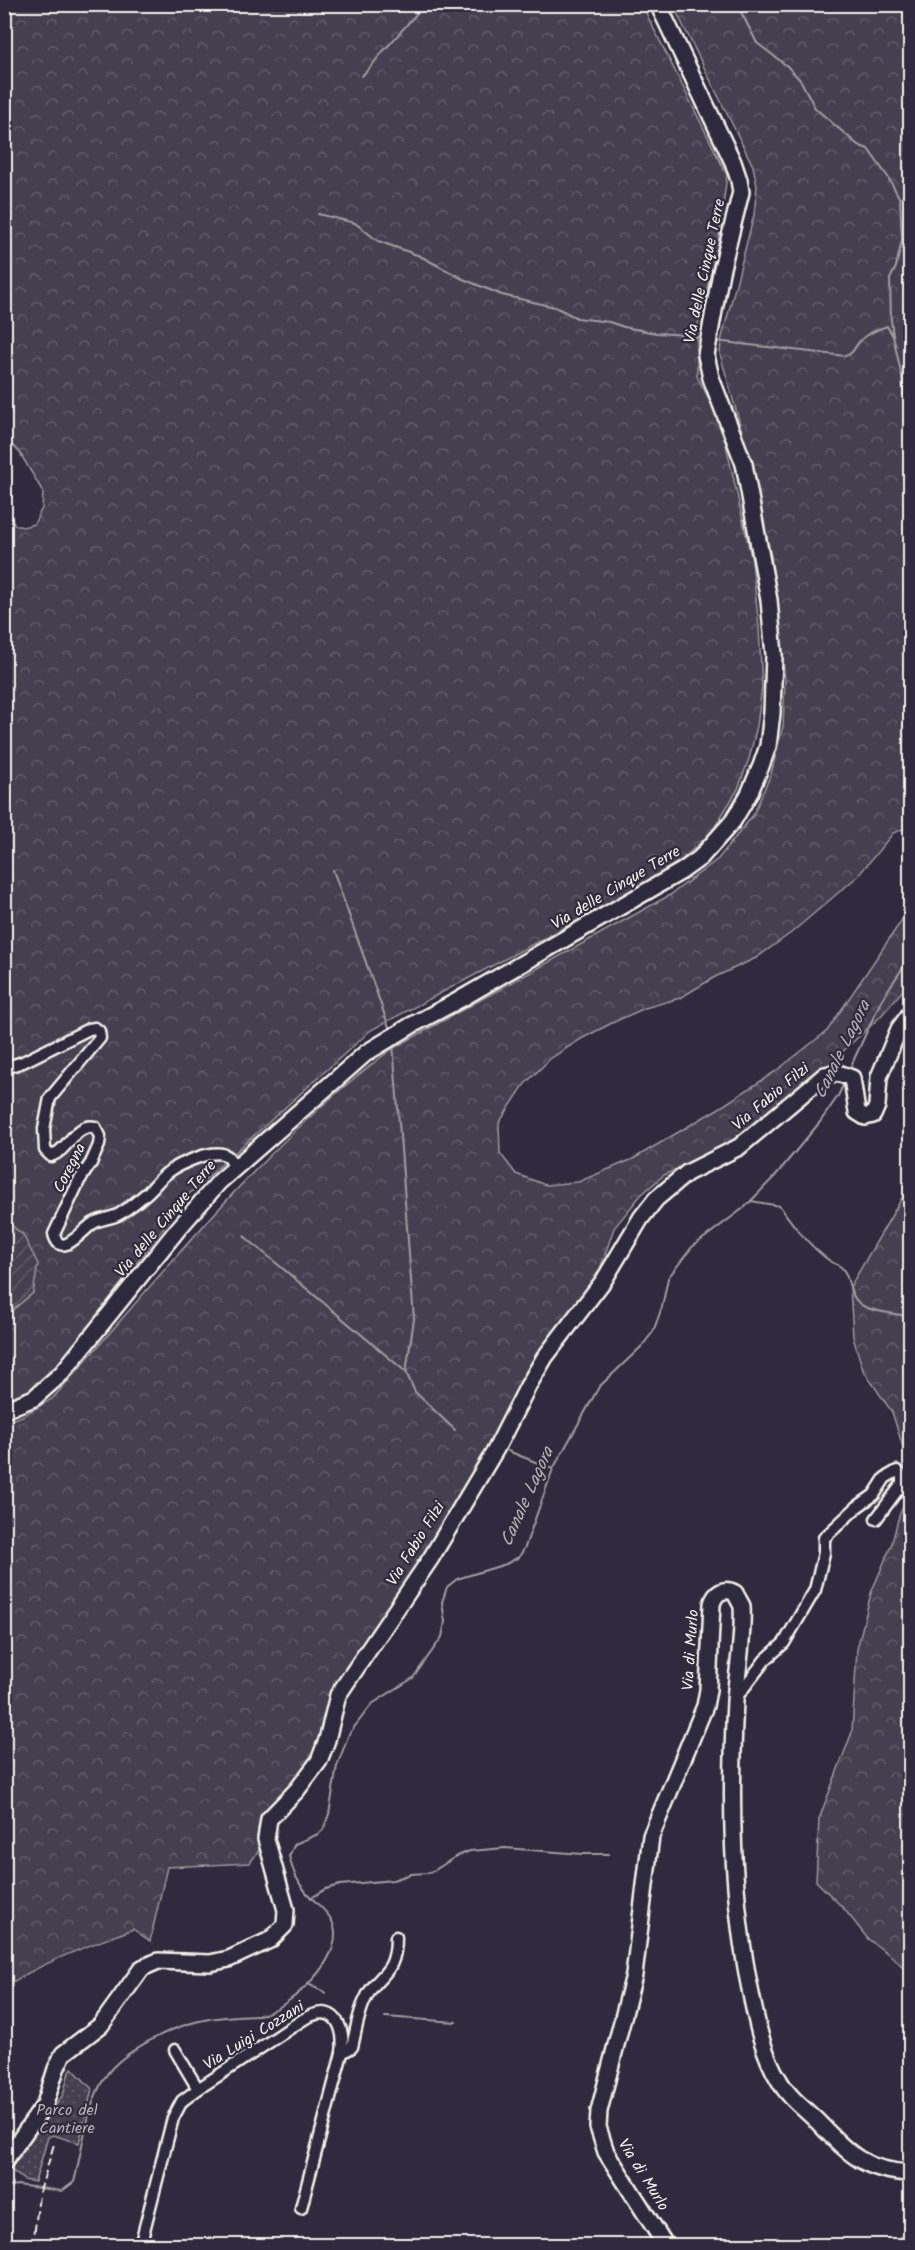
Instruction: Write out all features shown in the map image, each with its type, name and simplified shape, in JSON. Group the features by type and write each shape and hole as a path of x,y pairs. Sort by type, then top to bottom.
{"street":[{"name":"Via delle Cinque Terre","path":"4,1410 34,1398 62,1373 178,1229 234,1167 366,1053 658,886 700,858 733,821 749,794 768,746 772,713 774,655 769,600 744,464 711,378 706,355 714,302 741,192 733,162 658,4"},
{"name":"Via Fabio Filzi","path":"4,2162 45,2104 63,2054 101,2025 137,1972 158,1961 210,1963 229,1959 270,1940 282,1930 285,1925 286,1910 266,1839 269,1819 297,1790 319,1761 327,1740 338,1695 431,1558 496,1449 545,1357 604,1280 641,1218 657,1199 687,1173 739,1147 791,1106 814,1084 831,1073 852,1078 857,1112 862,1116 870,1117 876,1111 879,1077 887,1056 899,1029 910,1014"},
{"name":"Coregna","path":"4,1068 24,1062 89,1029 95,1028 99,1031 100,1038 50,1098 44,1129 45,1150 51,1156 58,1153 78,1131 88,1126 95,1127 100,1136 99,1145 91,1163 79,1181 54,1234 58,1243 69,1244 93,1223 118,1215 147,1193 166,1173 189,1161 209,1155 223,1154 228,1156 234,1167"},
{"path":"735,1698 765,1660 784,1643 815,1590 824,1553 824,1538 857,1507 874,1495 885,1478 897,1471 902,1475 902,1484 876,1520"},
{"name":"Via di Murlo","path":"666,2246 606,2152 597,2124 598,2111 634,1975 651,1836 705,1707 708,1690 712,1604 715,1596 727,1590 735,1593 742,1606 732,1779 733,1858 740,1937 760,2036 772,2068 788,2094 841,2146 872,2167 910,2174"},
{"path":"342,2053 352,2046 365,2000 391,1967 396,1952 396,1937"},
{"name":"Via Luigi Cozzani","path":"140,2246 177,2109 198,2088 313,2015 328,2014 334,2017 340,2025 343,2038 342,2053 301,2208"},
{"path":"175,2050 198,2088"}],"green space":[{"path":"5,5 642,5 727,175 718,244 697,329 697,376 721,422 752,561 762,687 757,726 749,759 738,789 711,833 680,861 633,891 371,1030 188,1195 64,1359 30,1393 5,1403 5,1316 33,1293 23,1235 4,1220 4,504 15,525 23,527 34,524 42,508 43,492 20,453 13,446 5,443"},
{"path":"673,5 910,5 910,829 905,828 893,833 858,876 791,933 756,958 715,977 680,998 645,1008 614,1022 551,1058 524,1085 499,1123 500,1153 516,1174 546,1185 578,1182 633,1159 721,1107 776,1071 827,1031 910,908 910,982 880,1017 827,1066 735,1142 664,1175 641,1195 614,1228 597,1278 535,1359 486,1454 344,1679 329,1696 323,1731 310,1761 294,1786 263,1815 258,1830 262,1846 250,1863 167,1867 150,1941 133,1929 51,1962 5,1987 5,1422 22,1416 52,1399 213,1215 299,1127 344,1086 392,1049 670,895 718,859 753,815 771,774 783,726 785,680 771,556 751,463 720,354 721,341 754,215 757,186 753,166"},
{"path":"910,1184 910,1490 908,1463 892,1412 863,1370 853,1337 850,1287"},
{"path":"5,1220 23,1235 38,1264 33,1293 5,1316"},
{"path":"910,1490 910,1974 895,1959 868,1939 845,1910 816,1881 819,1819 852,1732 857,1649 871,1593 891,1546 899,1516"},
{"name":"Parco del Cantiere","path":"72,2068 92,2089 79,2143 53,2135 48,2137 35,2182 24,2180 10,2169 63,2095"}],"waterway":[{"path":"361,76 426,4"},
{"path":"735,4 757,43 787,66 801,81 815,108 858,145 868,149 900,199 902,240 896,267 890,279 891,320 902,377 905,409 910,418"},
{"path":"900,199 910,192"},
{"path":"318,214 355,223 378,241 420,256 463,279 502,295 555,307 577,318 609,322 656,333 688,335 704,339"},
{"path":"715,341 845,356 872,332 887,326 893,336"},
{"path":"333,870 390,1030"},
{"name":"Canale Lagora","path":"849,1070 882,999 910,957"},
{"path":"393,1044 414,1319 406,1372"},
{"name":"Canale Lagora","path":"4,2188 17,2185 62,2191 74,2182 92,2105 105,2078 113,2067 129,2053 168,2031 188,2024 218,2018 264,2014 288,2002 312,1980 323,1966 331,1953 335,1940 334,1927 326,1913 300,1884 289,1856 295,1844 323,1830 329,1814 337,1766 349,1734 372,1704 413,1678 442,1637 445,1622 442,1602 447,1587 457,1579 506,1564 519,1557 525,1547 553,1469 599,1387 641,1347 653,1332 662,1307 668,1278 692,1247 745,1207 775,1176 820,1122 838,1096 845,1081"},
{"path":"751,1201 780,1206 809,1243 831,1262 842,1268 852,1293 859,1303 876,1311 910,1317"},
{"path":"244,1236 406,1372 415,1392 455,1430"},
{"path":"508,1451 553,1469"},
{"path":"311,1898 326,1889 340,1885 393,1880 411,1874 427,1873 470,1851 505,1848 609,1854"},
{"path":"308,1984 326,1993"},
{"path":"385,2017 456,2022"},
{"path":"891,2246 910,2230"}],"railway":[{"path":"33,2246 39,2195 54,2144"}]}
